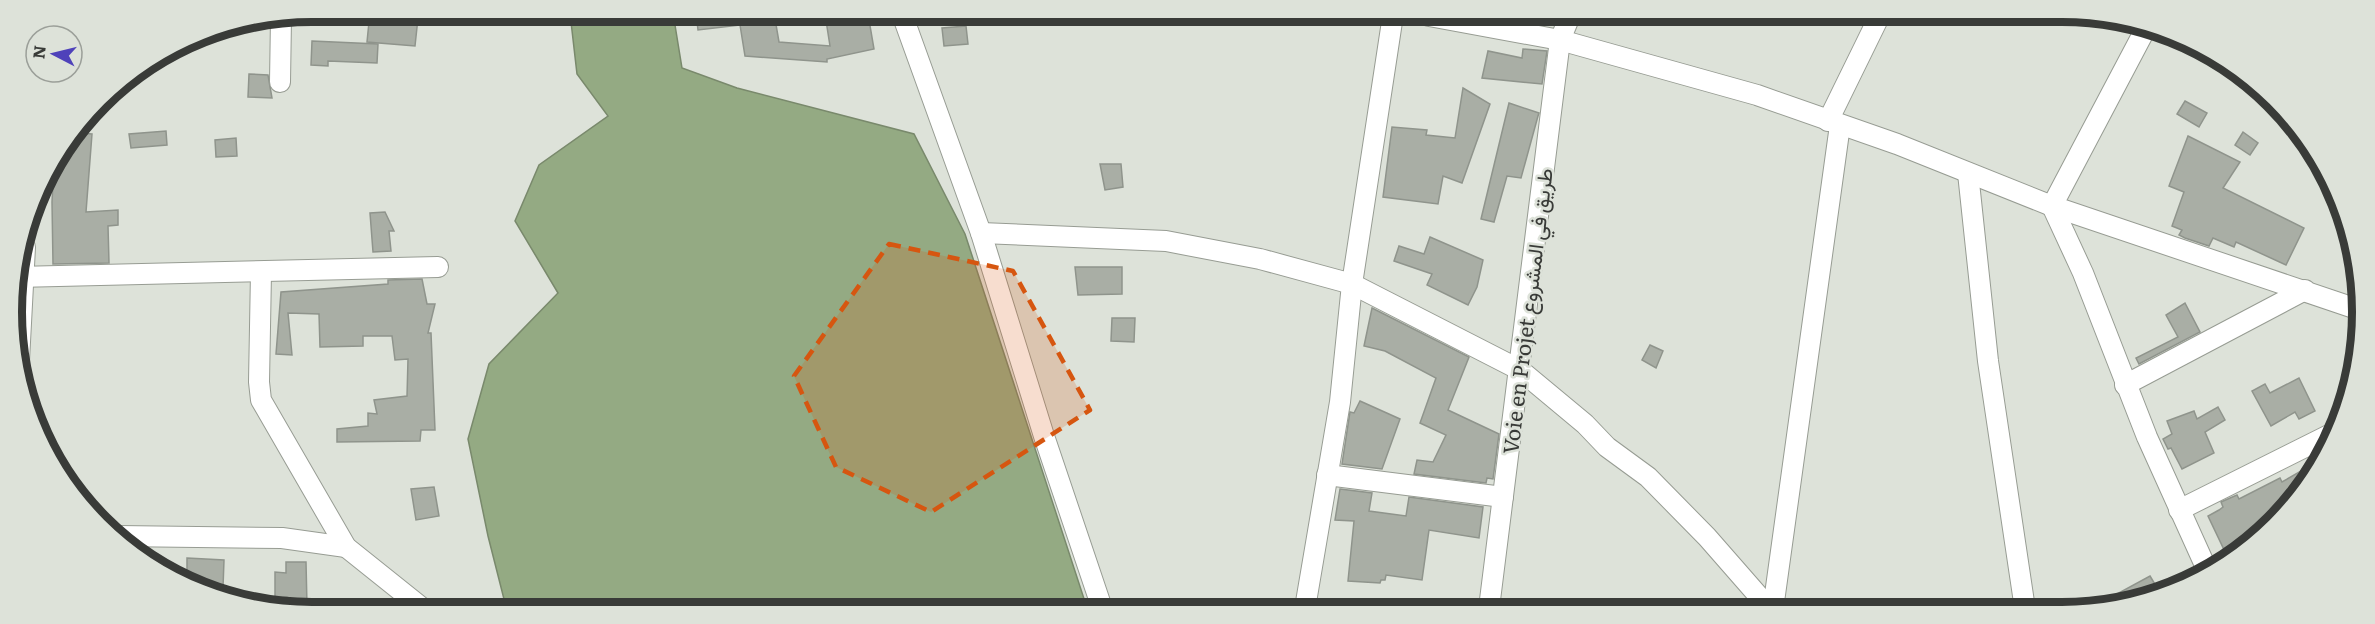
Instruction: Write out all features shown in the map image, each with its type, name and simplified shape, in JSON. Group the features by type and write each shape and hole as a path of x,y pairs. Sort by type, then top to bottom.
{"street":[{"path":"905,22 981,233 1044,436 1100,602"},
{"path":"1306,602 1340,402 1352,284 1392,22"},
{"path":"1466,22 1560,40 1679,72 1834,123 2052,206 2352,307"},
{"name":"Voie en Projet طريق في المشروع","path":"1490,602 1560,40 1568,22"},
{"path":"1772,602 1834,123 1877,22"},
{"path":"280,82 281,24"},
{"path":"2052,206 2143,34"},
{"path":"1968,173 1988,361 2024,602"},
{"path":"2052,206 2083,273 2125,385 2205,565"},
{"path":"981,233 1166,241 1260,259 1352,284 1520,370 1585,424 1607,447 1648,477 1707,537 1765,602"},
{"path":"25,277 438,267"},
{"path":"261,272 259,382 261,400 346,547 415,602"},
{"path":"2125,385 2305,290"},
{"path":"2179,510 2324,437"},
{"path":"1328,475 1503,496"},
{"path":"129,536 282,538 346,547"}],"highlighted area":[{"path":"889,244 1013,271 1090,410 931,512 836,467 794,376"}],"shaded area":[{"path":"571,22 674,22 682,68 737,88 914,134 965,234 1085,602 505,602 488,536 468,439 489,364 558,293 515,221 539,165 608,116 577,74"}],"building":[{"path":"369,22 418,22 415,46 367,42"},
{"path":"697,22 776,22 779,42 830,46 826,22 869,22 874,49 827,59 827,62 745,56 740,25 698,30"},
{"path":"966,26 968,44 944,46 942,28"},
{"path":"312,41 378,44 377,63 328,61 328,66 311,65"},
{"path":"1523,49 1547,51 1542,84 1482,78 1488,51 1522,58"},
{"path":"249,74 268,75 272,98 248,97"},
{"path":"1463,88 1490,104 1462,183 1443,176 1438,204 1383,197 1392,127 1427,130 1426,135 1455,138"},
{"path":"2185,101 2207,113 2199,127 2177,114"},
{"path":"1509,103 1539,113 1521,178 1507,176 1494,222 1481,219"},
{"path":"166,131 167,145 131,148 129,134"},
{"path":"2243,132 2258,143 2250,155 2235,145"},
{"path":"84,133 92,134 86,212 118,210 118,225 108,226 109,263 53,264 53,182 61,167"},
{"path":"2188,136 2240,162 2223,188 2304,228 2286,265 2236,242 2234,247 2213,238 2209,246 2185,238 2179,235 2182,230 2172,226 2184,192 2169,186"},
{"path":"236,138 237,156 216,157 215,140"},
{"path":"1100,164 1121,164 1123,187 1105,190"},
{"path":"385,212 394,231 389,231 391,251 373,252 370,213"},
{"path":"1430,237 1483,260 1477,287 1468,305 1427,285 1432,274 1394,261 1399,246 1424,254"},
{"path":"1075,267 1122,267 1122,294 1078,295"},
{"path":"422,279 427,304 435,304 428,333 431,333 435,430 421,430 420,441 337,442 337,429 368,426 368,413 377,414 374,400 407,396 408,359 395,360 392,336 363,336 363,346 320,347 319,314 288,313 292,355 276,354 281,292 388,284 388,280"},
{"path":"2185,303 2200,332 2139,364 2136,358 2178,337 2166,315"},
{"path":"1372,308 1469,357 1448,410 1499,434 1493,479 1487,478 1486,483 1414,474 1417,460 1433,462 1446,435 1420,423 1436,378 1385,351 1364,346"},
{"path":"1112,318 1135,318 1134,342 1111,341"},
{"path":"1650,345 1663,351 1656,368 1642,360"},
{"path":"2299,378 2315,411 2299,419 2295,412 2271,426 2252,391 2265,384 2270,393"},
{"path":"1360,401 1400,419 1382,469 1342,464 1350,412 1354,413"},
{"path":"2218,407 2225,420 2205,432 2214,453 2182,469 2171,448 2168,449 2163,439 2172,434 2167,421 2194,411 2197,419"},
{"path":"2308,467 2268,517 2225,552 2208,516 2223,507 2221,502 2237,495 2239,499 2280,478 2282,482"},
{"path":"434,487 439,516 416,520 411,489"},
{"path":"1340,489 1372,493 1369,511 1406,516 1409,497 1483,507 1479,538 1429,530 1422,580 1386,575 1385,580 1381,580 1380,583 1348,581 1354,521 1335,520"},
{"path":"187,558 224,560 223,587 187,573"},
{"path":"286,562 306,562 307,602 275,597 275,572 286,573"},
{"path":"2150,576 2156,586 2138,592 2110,597"}]}
